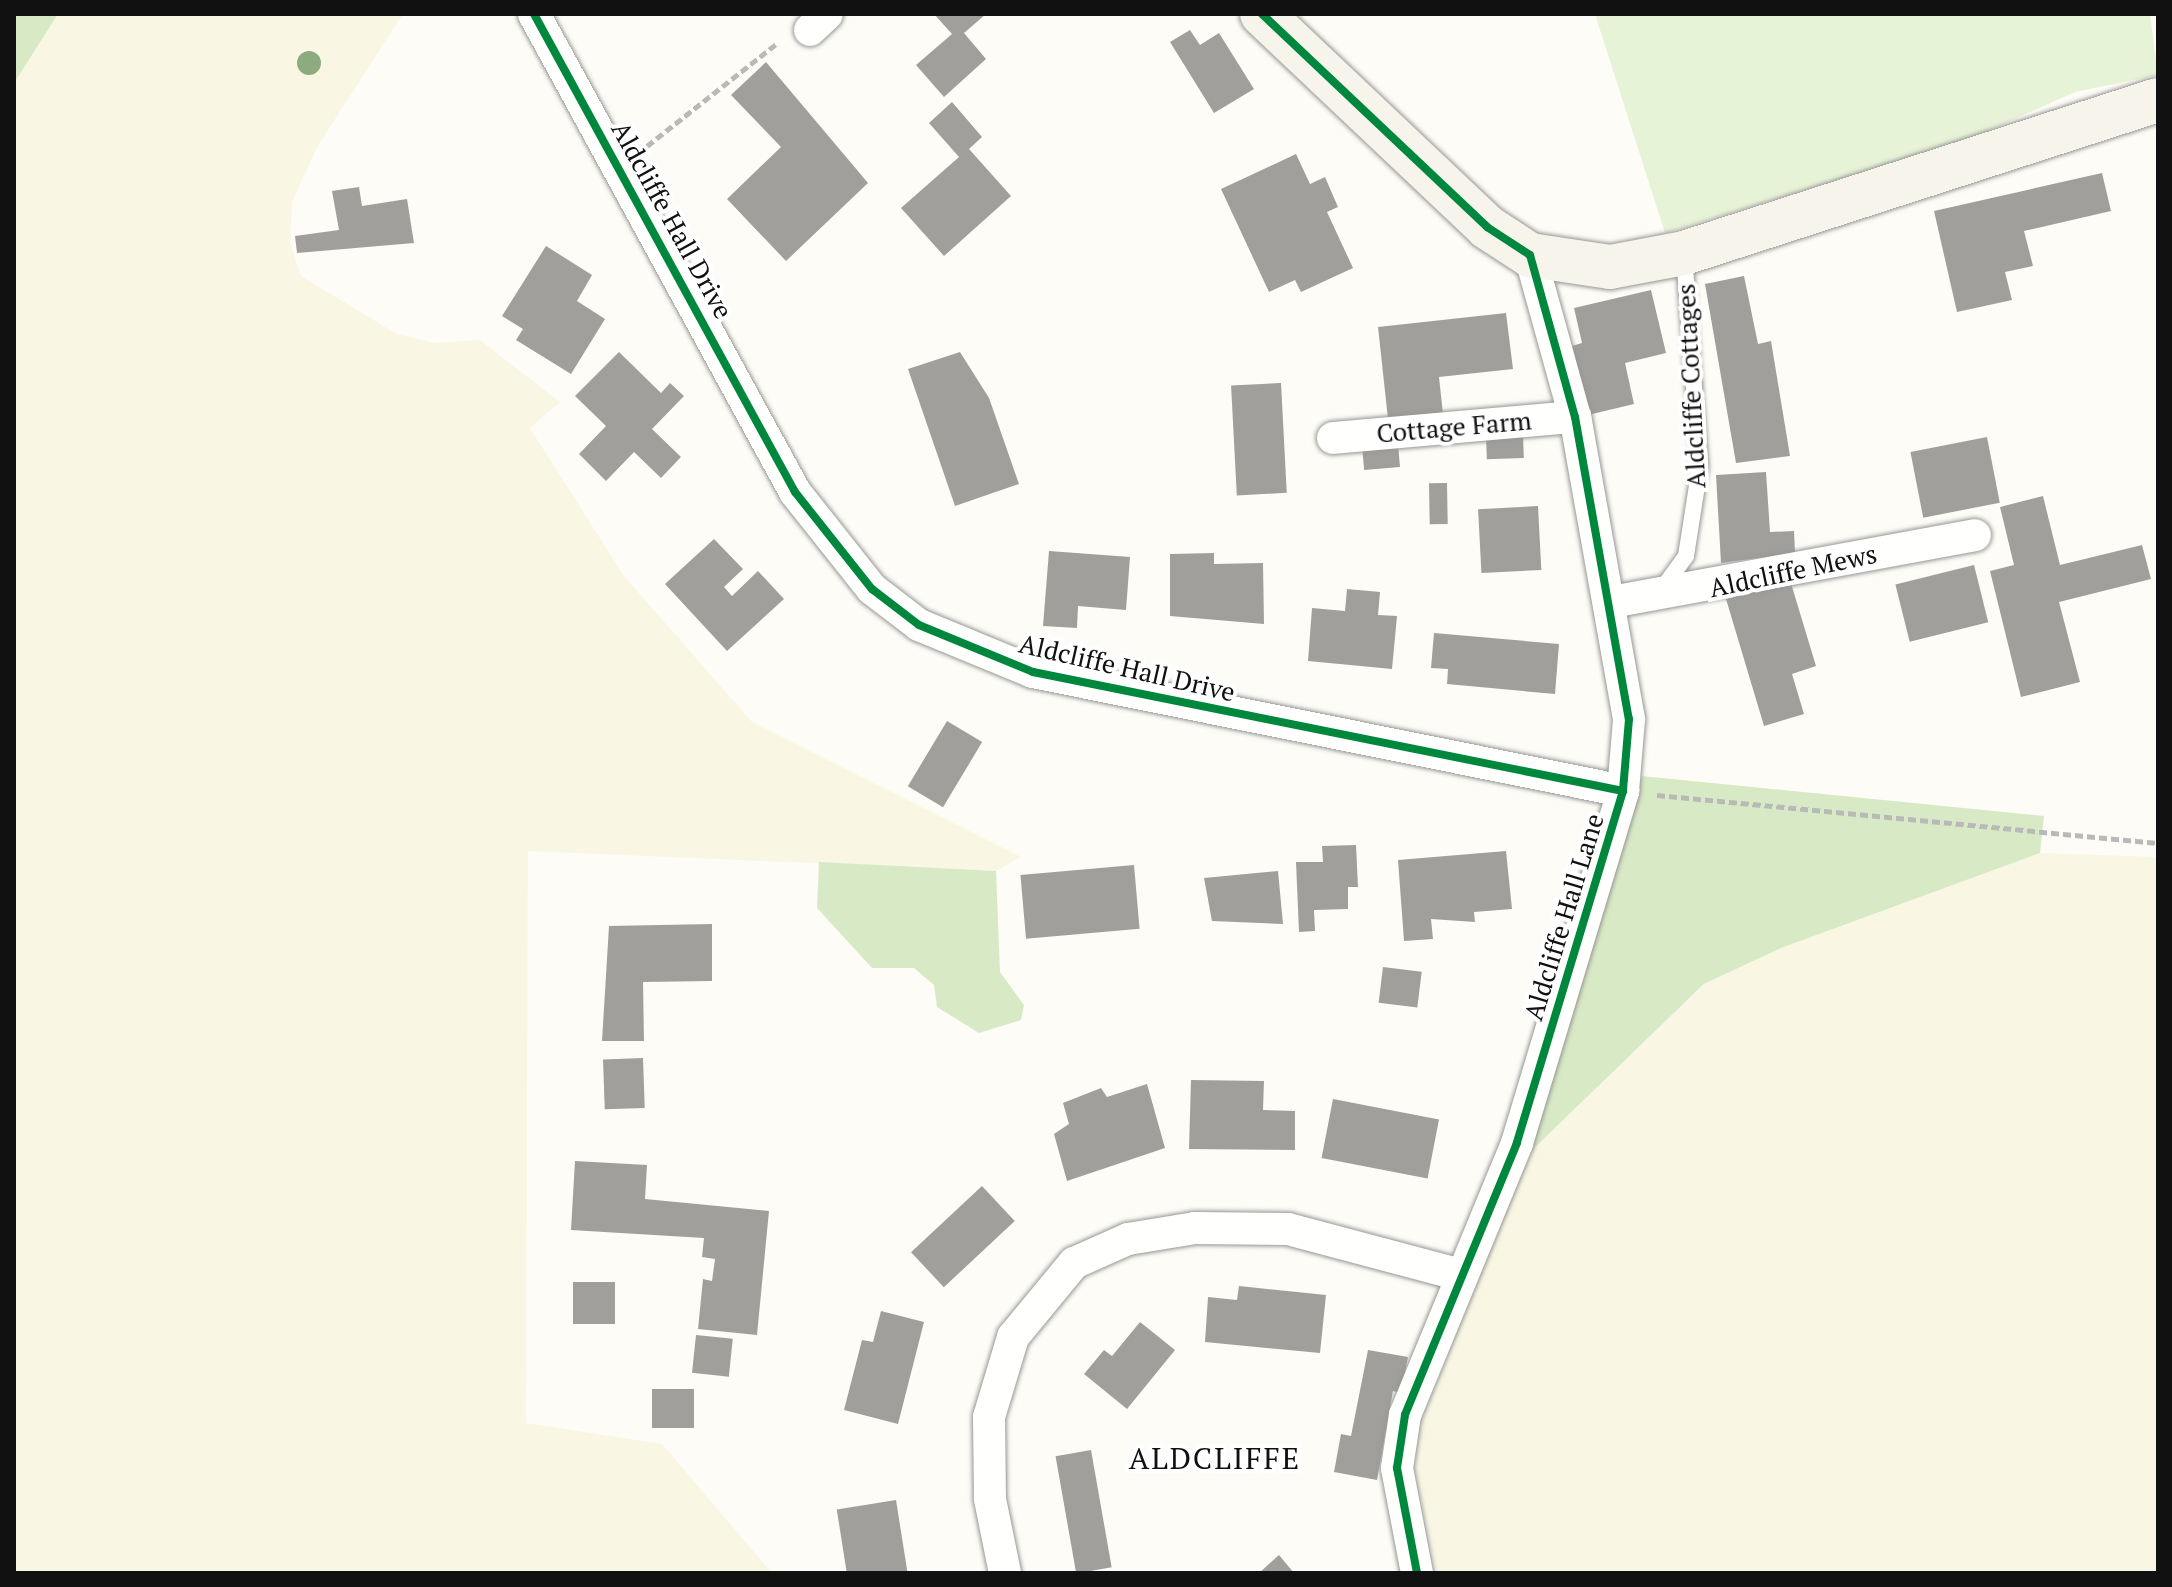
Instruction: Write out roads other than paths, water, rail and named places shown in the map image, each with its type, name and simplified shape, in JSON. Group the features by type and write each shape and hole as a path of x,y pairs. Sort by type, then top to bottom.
{"street":[{"name":"Aldcliffe Hall Drive","path":"534,14 619,164 795,492 872,589 919,625 1033,672 1623,791"},
{"path":"1262,14 1487,227 1530,255 1610,267 1684,253 2158,100"},
{"name":"Aldcliffe Hall Lane","path":"1417,1573 1397,1468 1405,1415 1517,1143 1623,791 1629,719 1611,602 1575,417 1530,255"},
{"name":"Cottage Farm","path":"1333,438 1575,417"},
{"name":"Aldcliffe Mews","path":"1611,602 1648,599 1975,535"},
{"path":"1005,1573 990,1499 989,1417 1013,1337 1074,1263 1128,1239 1195,1228 1288,1229 1461,1275"}],"lane":[{"name":"Aldcliffe Cottages","path":"1648,599 1672,582 1686,556 1697,509 1684,253"}],"district":[{"name":"ALDCLIFFE","path":"1215,1458"}]}
